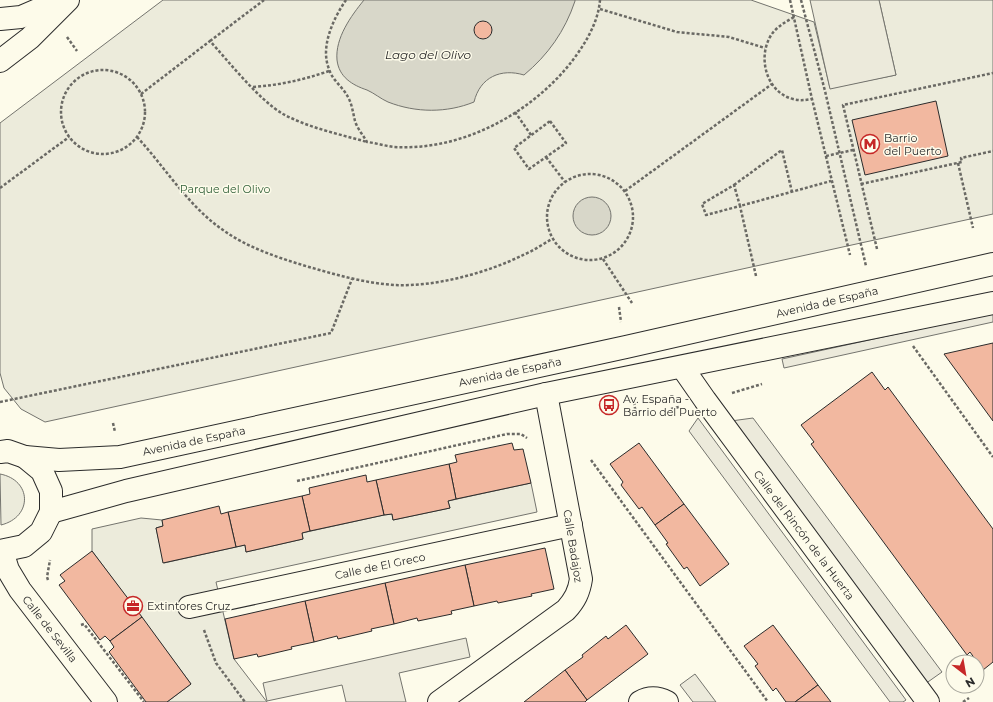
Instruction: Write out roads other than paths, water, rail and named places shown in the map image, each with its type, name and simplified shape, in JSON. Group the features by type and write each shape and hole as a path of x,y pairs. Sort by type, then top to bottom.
{"main road":[{"path":"0,19 21,17 62,0"},
{"path":"0,61 30,38 68,0"},
{"name":"Avenida de España","path":"8,452 58,460 120,457 626,347 993,264"},
{"path":"50,512 126,491 546,394 993,303"},
{"name":"Calle del Rincón de la Huerta","path":"682,367 928,702"},
{"name":"Calle Badajoz","path":"439,702 566,610 574,602 580,587 581,579 546,394"},
{"path":"1,551 24,546 41,532 50,512 51,491 42,471 8,452"},
{"name":"Calle de El Greco","path":"192,606 570,525"},
{"name":"Calle de Sevilla","path":"1,551 8,570 20,590 106,702"},
{"path":"640,702 652,698 667,702"}],"water":[{"name":"Lago del Olivo","path":"364,0 575,1 571,12 555,42 541,59 524,75 507,73 493,76 481,86 474,102 464,106 442,110 420,110 399,106 388,102 370,91 351,83 340,71 337,60 337,52 341,36 349,20"},
{"path":"588,197 596,197 603,200 608,205 611,216 608,227 603,232 596,235 588,235 581,232 576,227 573,220 573,212 576,205 581,200"}],"place":[{"name":"Barrio del Puerto","path":"870,144"},
{"name":"Av. España - Barrio del Puerto","path":"609,405"},
{"name":"Extintores Cruz","path":"133,606"}],"park label":[{"name":"Parque del Olivo","path":"225,189"}]}
